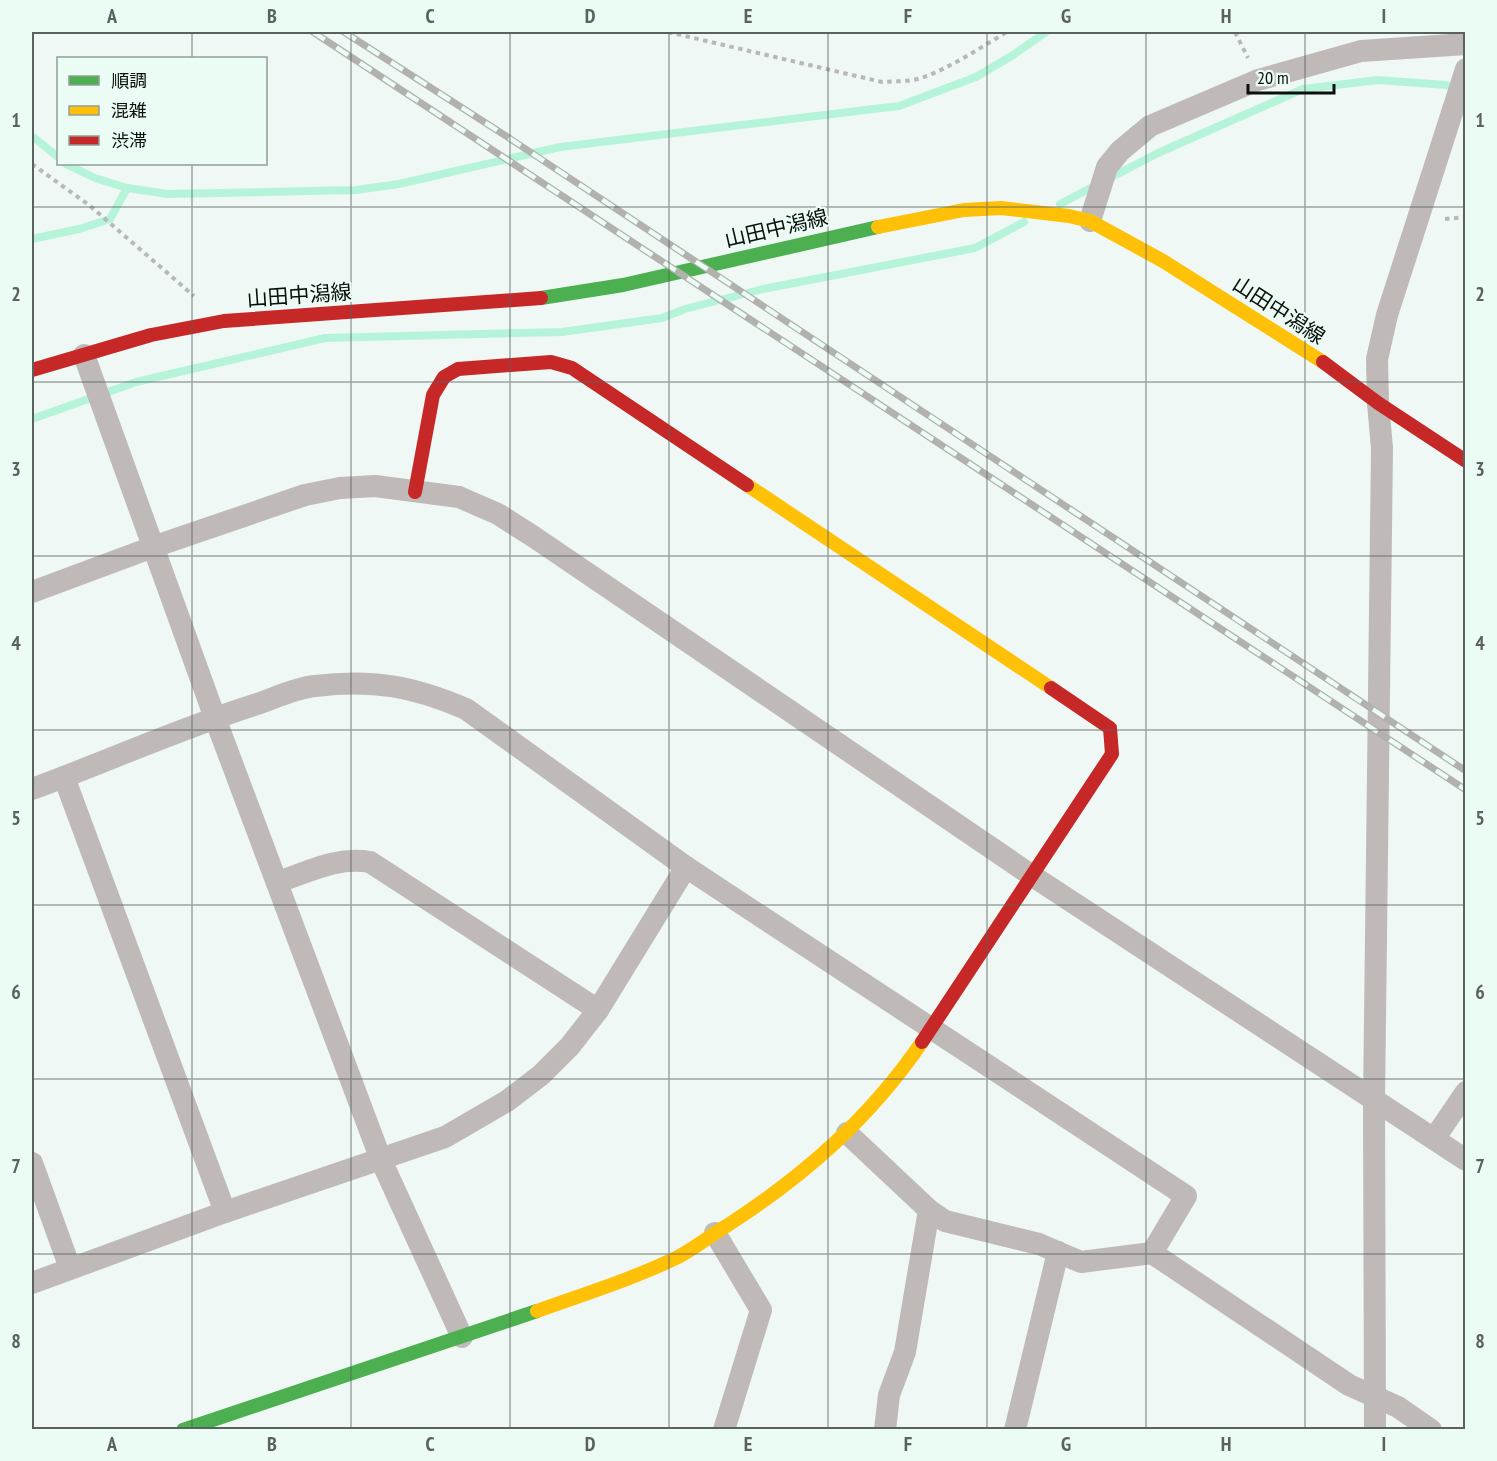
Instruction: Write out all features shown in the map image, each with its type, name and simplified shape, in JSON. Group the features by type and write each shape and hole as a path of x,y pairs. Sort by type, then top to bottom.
{"street":[{"path":"1090,220 1107,167 1120,151 1150,126 1258,80 1361,51 1466,44"},
{"path":"1375,1430 1374,1100 1382,448 1377,359 1387,315 1466,69"},
{"name":"山田中潟線","path":"32,370 151,335 224,321 541,297 588,291 679,273 913,219 964,210 1001,208 1038,211 1090,220 1130,241 1310,353 1378,403 1466,462"},
{"path":"84,355 215,717 381,1160 462,1337"},
{"path":"183,1430 462,1337 628,1278 679,1256 765,1201 815,1162 847,1133 899,1076 1112,754 1110,728 572,368 551,362 458,369 444,378 436,386 433,395 415,492"},
{"path":"32,592 153,547 317,492 375,486 459,497 498,514 1031,875 1466,1160"},
{"path":"32,789 215,717 312,686 376,683 402,686 434,695 465,709 686,867 1186,1196 1152,1253"},
{"path":"64,777 225,1212"},
{"path":"278,882 342,860 370,862 598,1010"},
{"path":"32,1283 225,1212 445,1137 507,1101 541,1075 570,1046 598,1010 686,867"},
{"path":"1434,1139 1466,1092"},
{"path":"847,1133 929,1210 945,1221 1040,1244 1081,1262 1152,1253 1349,1385 1398,1407 1431,1430"},
{"path":"32,1163 70,1268"},
{"path":"885,1430 889,1395 907,1342 929,1210"},
{"path":"715,1233 761,1310 724,1430"},
{"path":"1015,1430 1058,1252"}],"path":[{"path":"668,32 882,82 924,77 970,54 1006,32"},
{"path":"32,164 89,205 224,321"}],"waterway":[{"path":"68,165 95,178 127,188 168,194 356,190 399,184 560,147 899,106 976,77 1046,32"},
{"path":"1060,204 1158,153 1303,89 1378,80 1446,85 1457,89"},
{"path":"32,136 57,156"},
{"path":"32,239 79,229 110,219 127,188"},
{"path":"32,419 136,382 325,338 562,332 662,318 685,309 763,289 975,248 1024,222"}],"railway":[{"path":"313,32 1466,790"},
{"path":"344,32 506,136 1466,771"}],"traffic: fast":[{"path":"541,298 623,285 878,227"},
{"path":"183,1430 537,1311"}],"traffic: slow":[{"path":"878,227 964,210 1001,208 1069,216 1090,221 1163,261 1323,362"},
{"path":"747,485 1051,688"},
{"path":"537,1311 626,1279 678,1257 756,1206 810,1165 858,1120 881,1096 922,1042"}],"traffic: jam":[{"path":"32,370 151,335 224,321 541,298"},
{"path":"415,492 433,395 444,377 458,369 551,362 572,368 747,485"},
{"path":"1323,362 1378,403 1466,461"},
{"path":"922,1042 1112,754 1110,728 1051,688"}]}
